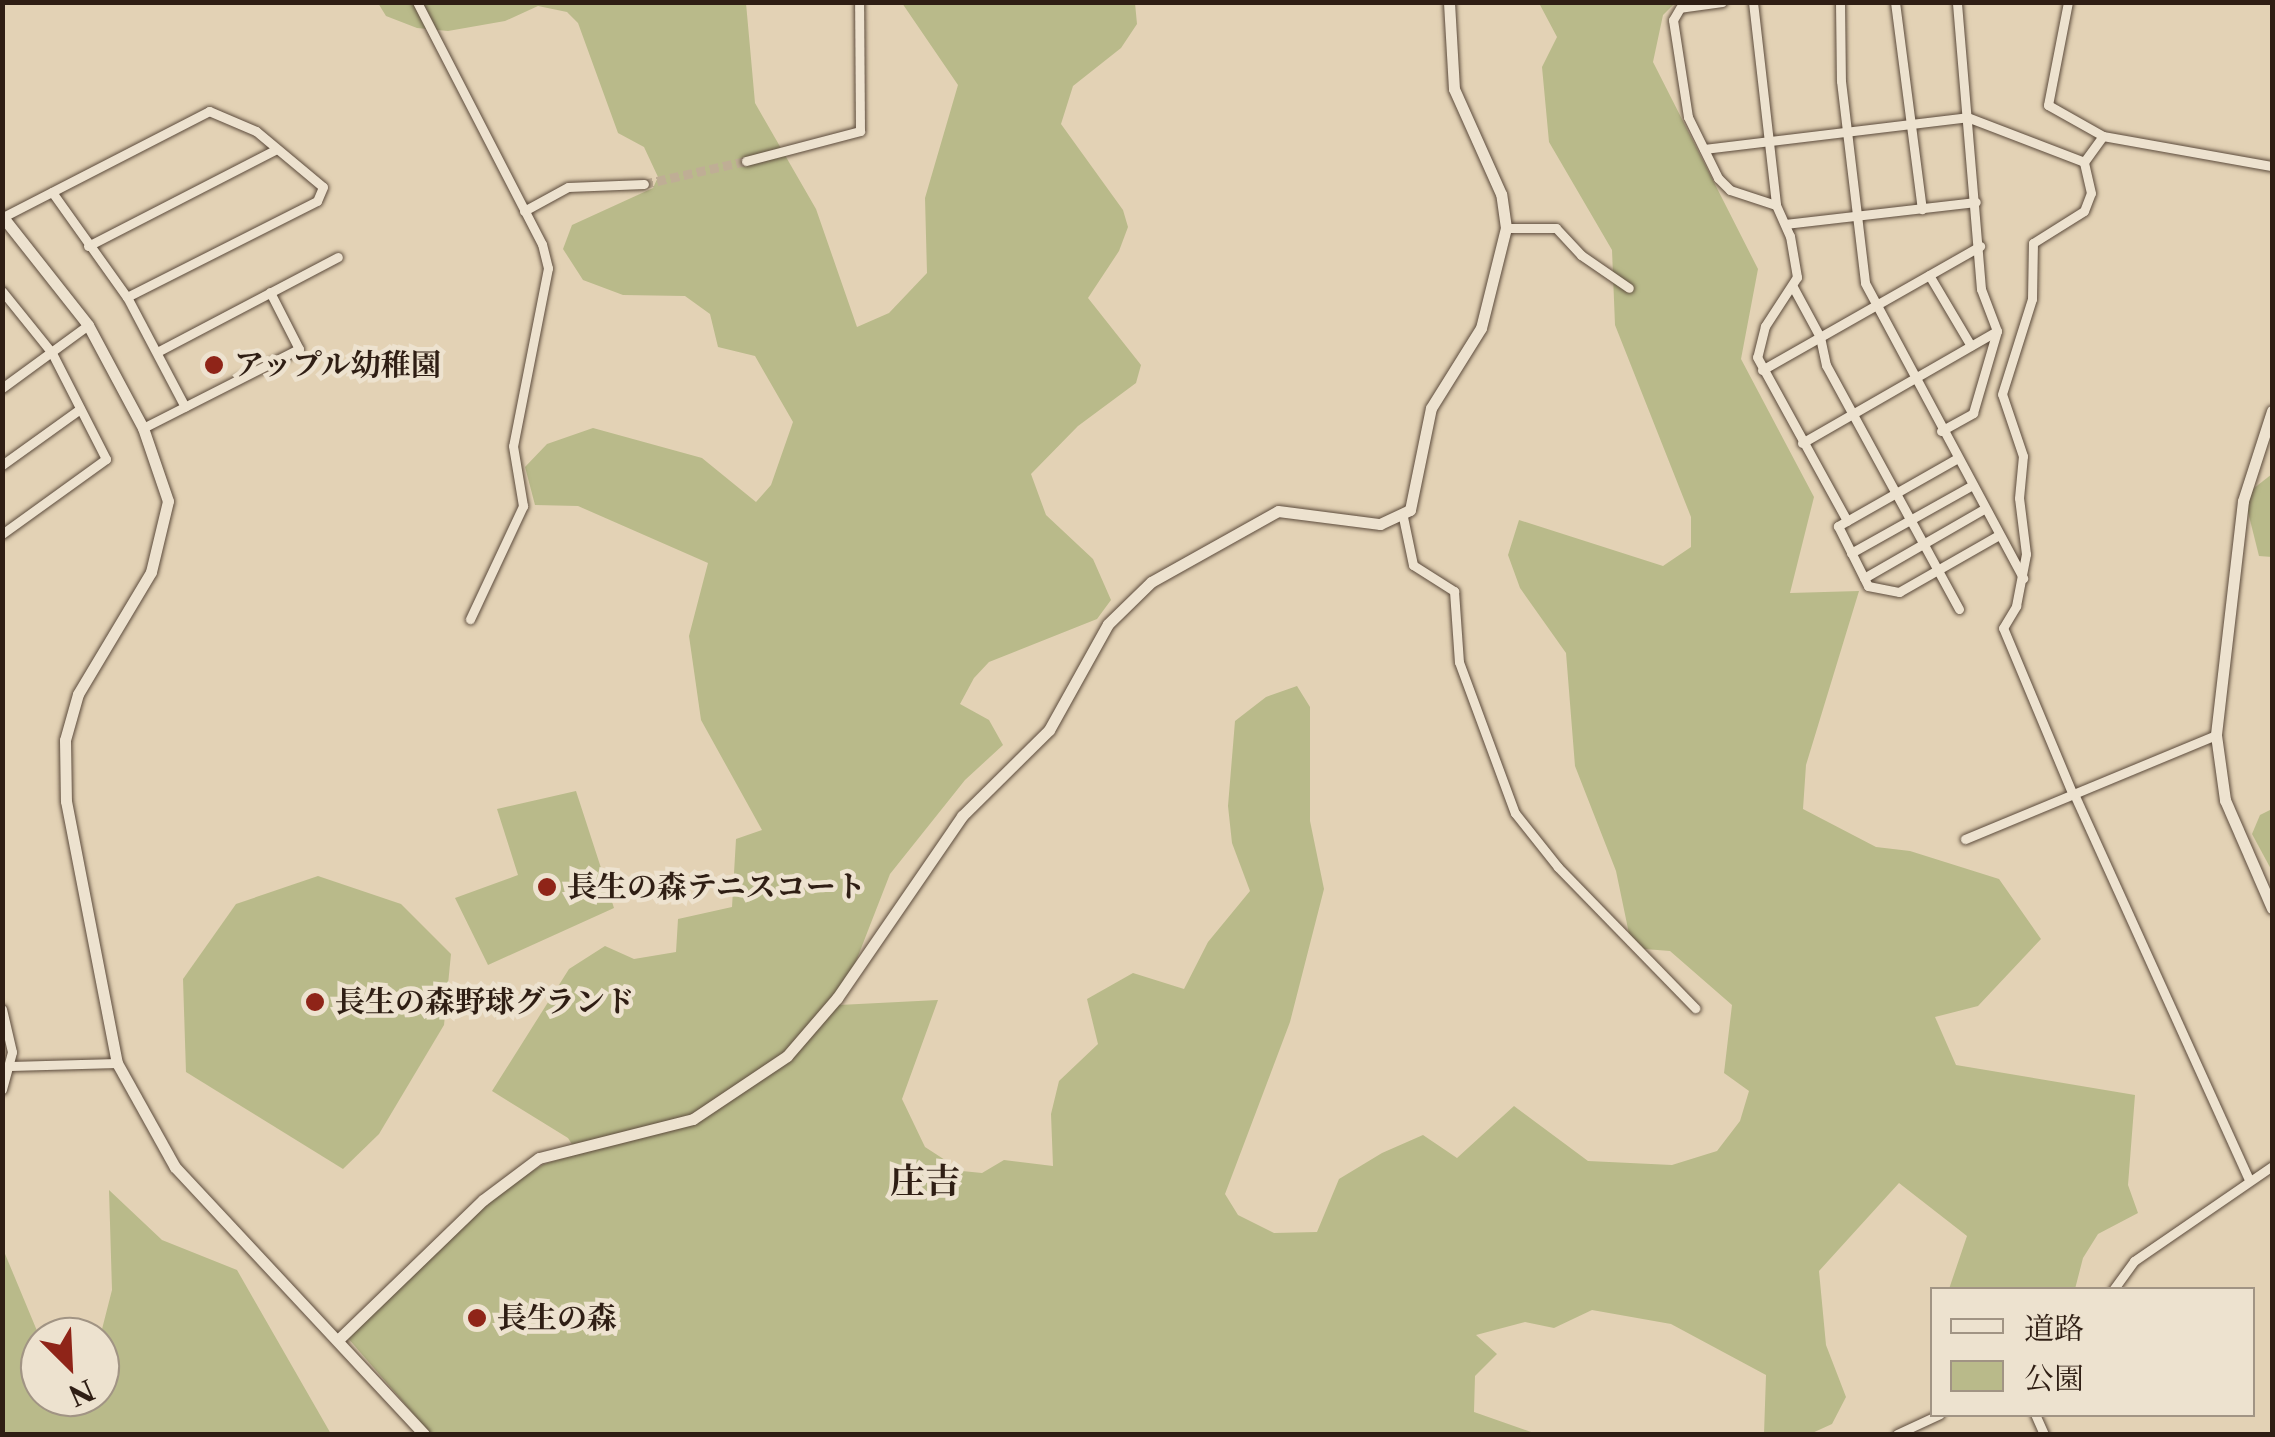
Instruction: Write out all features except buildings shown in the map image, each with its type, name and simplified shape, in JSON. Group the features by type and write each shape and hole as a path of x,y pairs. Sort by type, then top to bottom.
{"street":[{"path":"417,2 524,210 548,268 514,446 523,506 470,619"},
{"path":"746,160 860,131 858,2"},
{"path":"340,1338 483,1200 539,1158 694,1118 736,1096 787,1056 837,998 962,816 1048,730 1108,624 1151,582 1278,511 1359,524 1402,517 1416,498 1431,408 1485,316 1506,228 1501,194 1454,88 1449,2"},
{"path":"1722,2 1680,8 1673,20 1688,117 1730,190 1776,205"},
{"path":"1753,2 1776,205 1796,263 1793,287 1761,334 1762,370 1847,521"},
{"path":"1840,2 1846,132 1873,306 2024,579"},
{"path":"1896,2 1922,209"},
{"path":"1941,431 1973,413 1996,331 1981,289 1957,2"},
{"path":"2068,2 2048,105 2103,136 2272,166"},
{"path":"126,297 317,201 323,187 256,131 209,111 3,217 8,233 88,325 143,428 165,481 162,548 78,694 64,754 66,801 116,1063 175,1168 340,1338 424,1434"},
{"path":"1704,149 1967,116 2084,162"},
{"path":"2103,136 2084,162 2091,193 2084,211 2033,243 2032,299 2002,394 2023,456 2024,579 2003,628 2074,795 2250,1180"},
{"path":"88,246 275,150"},
{"path":"524,210 568,188 644,184"},
{"path":"52,192 126,297 158,350 185,407"},
{"path":"1785,224 1976,202"},
{"path":"1506,228 1556,228 1581,255 1629,288"},
{"path":"1762,370 1980,246"},
{"path":"158,350 338,257"},
{"path":"1929,276 1971,346"},
{"path":"1793,287 1820,337 1826,365 1959,609"},
{"path":"2,291 52,353 106,459 2,534"},
{"path":"143,428 300,349 270,292"},
{"path":"2,312 14,304"},
{"path":"2,388 88,325"},
{"path":"1802,443 1996,331"},
{"path":"2,465 80,408"},
{"path":"2272,411 2243,502 2216,734 2225,800 2272,908"},
{"path":"1956,460 1838,526 1868,586 1899,592 1999,535"},
{"path":"1852,553 1971,486"},
{"path":"1864,578 1984,509"},
{"path":"1402,517 1414,564 1454,591 1459,662 1515,813 1549,857 1695,1008"},
{"path":"1964,839 2216,734"},
{"path":"2,1008 10,1022 10,1066 2,1090"},
{"path":"10,1066 116,1063"},
{"path":"2115,1287 2134,1261 2272,1166"},
{"path":"1897,1434 1934,1417"}],"green space":[{"path":"378,3 746,3 755,103 816,209 857,327 889,313 927,273 925,198 958,85 902,3 1135,3 1137,24 1121,48 1073,86 1061,124 1123,210 1128,227 1119,251 1088,298 1141,365 1136,383 1078,426 1031,474 1046,515 1093,559 1111,600 1097,619 989,662 974,678 960,704 989,720 1003,745 965,780 890,874 839,1005 938,1000 902,1099 925,1147 962,1171 982,1173 1004,1160 1053,1166 1051,1114 1059,1081 1098,1044 1087,999 1133,973 1184,989 1208,942 1250,891 1232,843 1228,806 1235,721 1266,697 1297,686 1310,707 1310,821 1324,889 1290,1022 1225,1194 1238,1215 1274,1233 1317,1232 1339,1179 1382,1153 1423,1135 1457,1158 1514,1106 1588,1161 1672,1165 1717,1151 1740,1121 1749,1091 1724,1073 1732,1005 1670,951 1632,948 1616,871 1575,766 1566,653 1520,588 1508,555 1519,520 1663,566 1691,547 1691,517 1615,325 1612,250 1549,142 1542,67 1557,37 1539,3 1675,3 1663,15 1653,62 1758,269 1741,359 1814,497 1790,593 1859,591 1806,765 1803,809 1876,847 1910,851 1999,879 2041,939 1978,1006 1935,1017 1956,1065 2135,1095 2128,1185 2138,1213 2098,1234 2083,1258 2076,1287 1950,1287 1967,1236 1899,1183 1819,1271 1826,1345 1846,1397 1832,1424 1810,1434 1764,1434 1766,1375 1671,1324 1592,1310 1554,1328 1525,1322 1476,1335 1497,1354 1475,1376 1474,1412 1537,1434 431,1434 347,1337 505,1188 544,1164 578,1154 568,1138 492,1091 569,969 605,946 634,959 676,952 678,919 732,907 736,839 762,830 701,720 689,636 708,563 578,506 535,505 525,467 547,444 593,428 702,458 756,502 771,485 793,422 755,356 718,347 710,314 685,296 623,295 583,280 563,249 572,225 653,188 658,177 644,147 618,133 578,23 567,12 538,6 505,21 448,31 417,28 386,16"},
{"path":"2272,474 2272,557 2259,556 2244,496"},
{"name":"長生の森テニスコート","path":"576,791 614,908 488,965 455,898 518,875 497,809"},
{"path":"2272,809 2272,871 2252,834 2260,815"},
{"name":"長生の森野球グランド","path":"318,876 401,904 451,954 444,1025 379,1134 343,1169 186,1072 183,979 236,904"},
{"path":"109,1190 162,1240 237,1270 331,1434 3,1434 3,1249 31,1317 20,1317 20,1417 120,1417 120,1317 105,1317 112,1290"}],"tunnel":[{"path":"644,184 746,161"}],"place":[{"name":"アップル幼稚園","path":"214,365"},
{"name":"長生の森テニスコート","path":"547,887"},
{"name":"長生の森野球グランド","path":"315,1002"},
{"name":"長生の森","path":"477,1318"}],"district":[{"name":"庄吉","path":"925,1181"}]}
